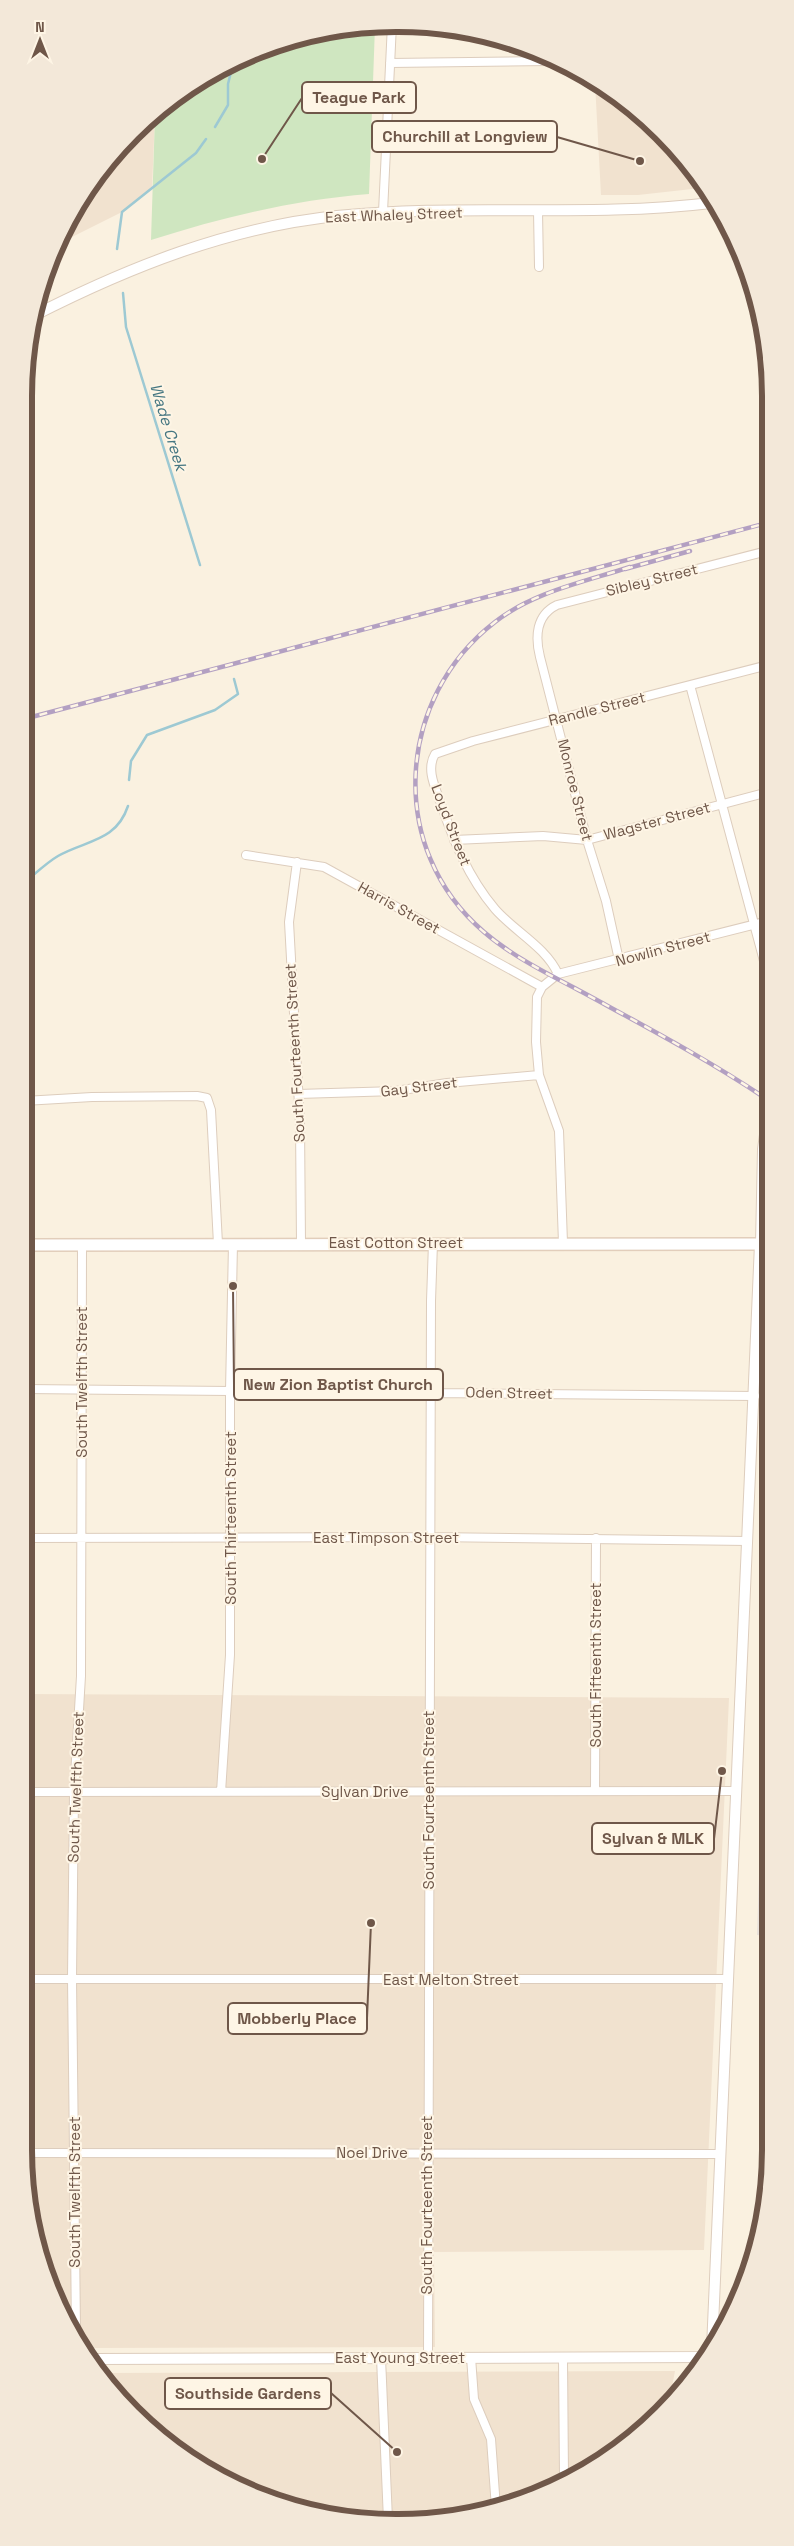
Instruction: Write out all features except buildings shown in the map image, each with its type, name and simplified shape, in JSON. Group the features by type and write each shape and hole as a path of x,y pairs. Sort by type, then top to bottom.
{"main road":[{"name":"East Cotton Street","path":"32,1245 762,1244"}],"street":[{"path":"383,212 392,32"},
{"path":"390,63 538,61"},
{"name":"East Whaley Street","path":"43,312 127,272 211,242 282,224 383,212 642,210 706,204"},
{"path":"538,212 538,267"},
{"name":"Sibley Street","path":"541,619 553,607 564,603 762,552"},
{"name":"Monroe Street","path":"541,619 537,644 587,840 606,901 619,960"},
{"name":"Randle Street","path":"432,761 435,754 443,750 762,667"},
{"path":"690,685 762,950"},
{"name":"Loyd Street","path":"432,761 432,776 454,840 465,865 479,888 501,915 549,960 558,974"},
{"name":"Wagster Street","path":"454,840 564,836 587,840 762,794"},
{"name":"Harris Street","path":"246,855 324,867 542,987"},
{"name":"South Fourteenth Street","path":"297,862 289,922 298,1094 301,1244"},
{"name":"Nowlin Street","path":"558,974 762,922"},
{"path":"558,974 542,987 537,997 536,1009 539,1075 559,1131 563,1243"},
{"name":"Gay Street","path":"298,1094 396,1091 447,1083 539,1075"},
{"path":"32,1101 92,1097 197,1096 207,1098 211,1110 218,1244"},
{"name":"South Fourteenth Street","path":"428,2358 427,2153 430,1980 428,1792 430,1392 433,1243"},
{"name":"South Thirteenth Street","path":"221,1792 230,1668 232,1539 230,1391 234,1244"},
{"name":"South Twelfth Street","path":"76,2321 72,1978 74,1792 81,1676 82,1245"},
{"path":"713,2332 729,1979 735,1791 762,1278"},
{"name":"Oden Street","path":"32,1389 755,1396"},
{"name":"East Timpson Street","path":"32,1538 232,1539 430,1537 748,1541"},
{"name":"South Fifteenth Street","path":"595,1791 596,1538"},
{"name":"Sylvan Drive","path":"32,1792 735,1791"},
{"name":"East Melton Street","path":"32,1979 729,1979"},
{"name":"Noel Drive","path":"32,2153 720,2154"},
{"name":"East Young Street","path":"99,2359 696,2357"},
{"path":"381,2358 388,2513"},
{"path":"471,2358 474,2399 491,2439 495,2500"},
{"path":"563,2358 564,2473"}],"shaded area":[{"path":"595,91 619,108 655,139 696,189 638,195 601,195"},
{"path":"155,125 152,188 122,212 69,239 81,215 108,175 139,139"},
{"path":"32,1694 729,1698 704,2250 434,2252 435,2347 92,2348 81,2331 60,2288 45,2243 33,2173"},
{"path":"762,1788 762,1935 757,1935"},
{"path":"675,2371 672,2388 655,2407 619,2438 579,2465 536,2486 491,2501 421,2513 373,2513 349,2510 303,2501 258,2486 215,2465 175,2438 139,2407 110,2373"}],"green space":[{"path":"375,33 369,194 286,205 205,224 151,240 155,125 194,94 215,81 258,60 303,45"}],"waterway":[{"name":"Wade Creek","path":"215,127 228,105 228,84 231,73"},
{"name":"Wade Creek","path":"117,249 122,212 196,153 206,139"},
{"name":"Wade Creek","path":"123,293 126,327 200,565"},
{"name":"Wade Creek","path":"129,780 131,761 147,735 215,710 238,694 234,679"},
{"name":"Wade Creek","path":"32,876 58,856 99,839 108,833 123,818 128,806"}],"railway":[{"path":"32,717 762,524"},
{"path":"625,569 690,551"},
{"path":"630,567 542,595 526,603 495,622 462,654 438,691 422,732 416,774 418,817 430,859 452,898 495,941 532,965 677,1044 762,1096"}],"place":[{"name":"Teague Park","path":"262,159"},
{"name":"Churchill at Longview","path":"640,161"},
{"name":"New Zion Baptist Church","path":"233,1286"},
{"name":"Sylvan & MLK","path":"722,1771"},
{"name":"Mobberly Place","path":"371,1923"},
{"name":"Southside Gardens","path":"397,2452"}]}
